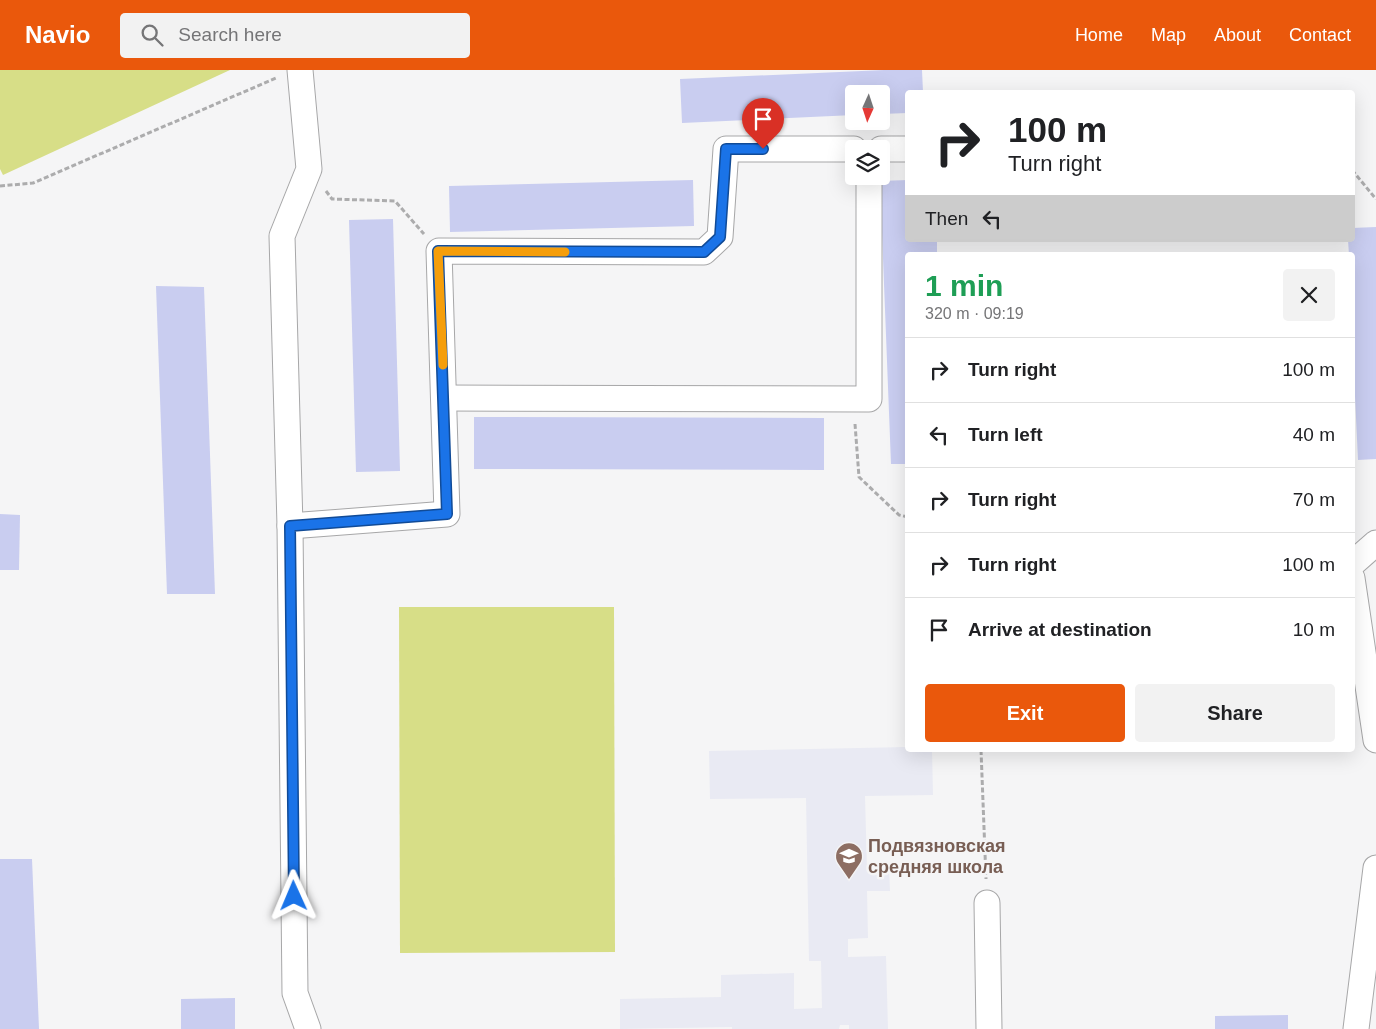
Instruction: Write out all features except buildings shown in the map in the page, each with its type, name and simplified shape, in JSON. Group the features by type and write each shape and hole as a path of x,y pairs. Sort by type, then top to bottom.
{"street":[{"path":"300,70 309,169 282,236 290,526 295,993 308,1029"},
{"path":"290,526 447,514 438,251 704,252 720,237 726,149 845,149"},
{"path":"890,149 905,149"},
{"path":"444,398 869,399 869,185"},
{"path":"1355,561 1376,543"},
{"path":"1355,598 1376,740"},
{"path":"1356,1029 1376,868"},
{"path":"987,902 989,1029"}],"path":[{"path":"0,186 33,183 277,78"},
{"path":"309,169 332,199 395,201 438,251"},
{"path":"1355,174 1376,199"},
{"path":"853,399 859,477 899,515 905,516"},
{"path":"981,752 987,902"}],"shaded area":[{"name":"Подвязновская средняя школа","path":"905,747 905,752 932,752 933,795 865,796 867,869 889,868 890,891 867,891 868,938 848,939 848,957 886,956 888,1029 849,1029 849,1025 840,1025 839,1029 732,1029 732,1027 620,1029 620,999 721,997 721,975 794,973 794,1009 822,1008 821,961 809,961 806,798 710,799 709,751"}],"green space":[{"path":"0,70 230,70 3,175 0,169"},
{"path":"399,607 614,607 615,952 400,953"}],"slow traffic":[{"path":"443,365 438,251 565,252"}],"place":[{"name":"Подвязновская средняя школа","path":"849,880"}],"route":[{"path":"294,896 290,526 447,514 438,251 704,252 720,237 726,149 763,149"}]}
